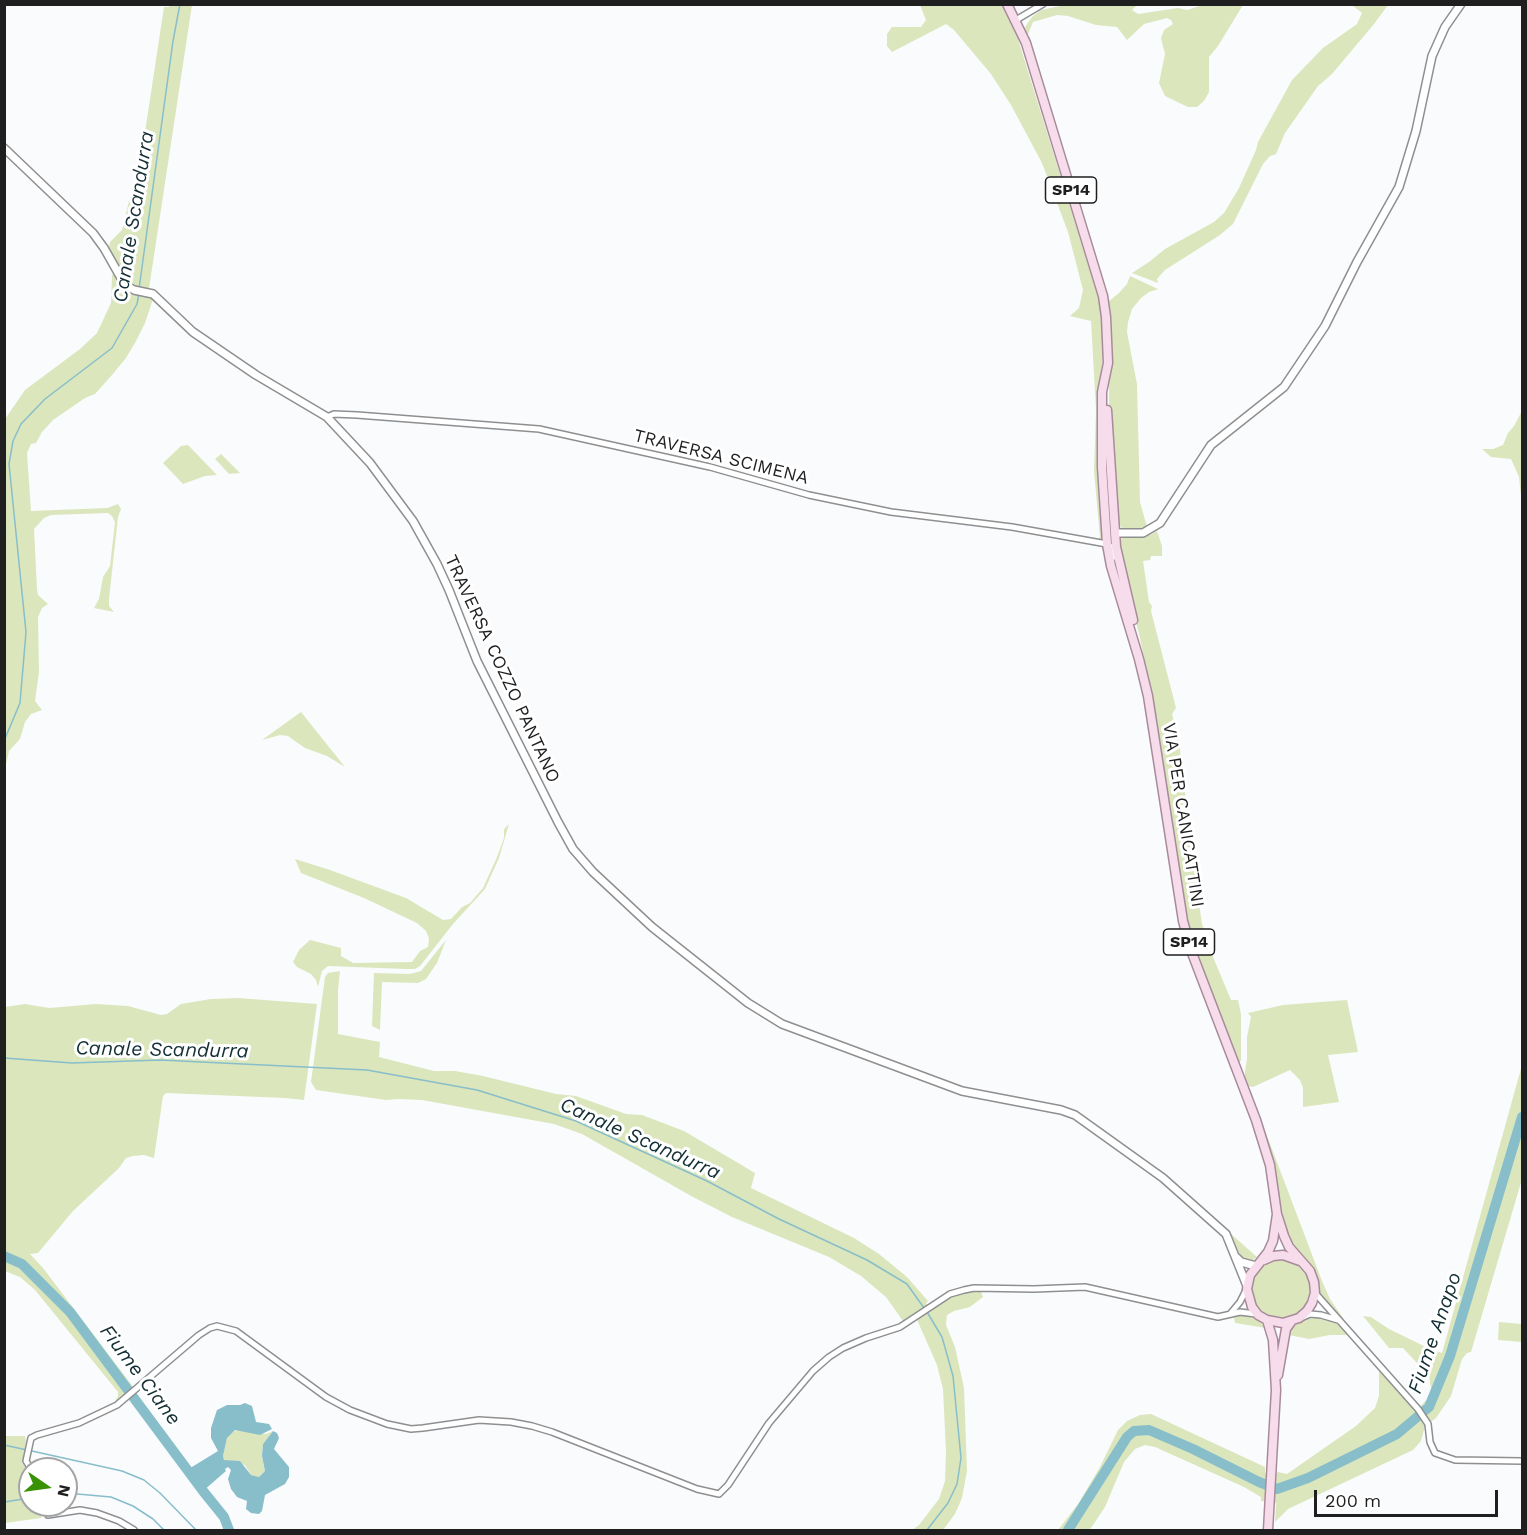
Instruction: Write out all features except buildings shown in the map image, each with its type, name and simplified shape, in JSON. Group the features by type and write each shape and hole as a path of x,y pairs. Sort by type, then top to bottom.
{"main road":[{"name":"VIA PER CANICATTINI","path":"1007,4 1026,43 1103,296 1108,363 1102,392 1101,467 1111,566 1148,696 1183,921 1201,978 1256,1120 1270,1165 1277,1214"},
{"name":"VIA PER CANICATTINI","path":"1105,381 1115,533 1125,590 1136,632 1139,659"},
{"path":"1268,1530 1276,1390 1286,1329 1312,1303 1315,1293 1310,1271 1287,1241 1277,1214"},
{"path":"1277,1214 1273,1241 1250,1275 1247,1288 1252,1307 1258,1315 1275,1323 1295,1320"},
{"path":"1259,1263 1273,1256 1283,1255 1294,1257 1303,1263"},
{"path":"1267,1320 1273,1340 1276,1390"}],"street":[{"path":"1016,20 1043,4"},
{"path":"1101,467 1108,525 1115,533 1143,532 1160,523 1167,515 1211,445 1284,387 1325,326 1357,262 1399,187 1416,131 1432,56 1445,27 1461,4"},
{"name":"TRAVERSA COZZO PANTANO","path":"4,148 93,233 108,254 124,285 158,297 193,333 256,375 327,417 370,463 413,521 450,590 477,661 552,812 573,849 593,872 652,927 748,1003 782,1024 962,1091 1061,1110 1075,1115 1163,1178 1226,1234 1247,1288"},
{"name":"TRAVERSA SCIMENA","path":"327,417 334,414 357,415 539,429 710,467 809,495 891,512 1012,527 1107,544"},
{"path":"1115,533 1107,544 1111,547 1125,590"},
{"path":"1237,1258 1241,1262 1259,1263"},
{"path":"26,1457 31,1438 79,1424 105,1412 136,1390 199,1335 210,1328 226,1327 236,1331 326,1397 350,1410 387,1424 417,1428 479,1420 532,1426 697,1489 719,1494 728,1485 769,1423 813,1371 829,1357 858,1341 900,1327 950,1294 974,1288 1085,1287 1218,1317 1247,1312 1258,1315"},
{"path":"1228,1315 1236,1308 1247,1288"},
{"path":"1315,1293 1418,1409 1428,1424 1432,1448 1440,1456 1455,1460 1522,1461"},
{"path":"1295,1320 1310,1314 1342,1322"},
{"path":"78,1510 97,1513 119,1521 134,1530"}],"green space":[{"path":"1001,4 1018,39 1100,303 1104,350 1098,393 1098,463 1103,537 1100,540 1097,540 1100,537 1094,471 1096,410 1091,321 1070,316 1079,308 1083,290 1068,232 1042,163 1011,105 991,74 954,30 946,24 892,52 887,46 887,34 892,27 921,27 926,20 920,5"},
{"path":"169,5 192,5 148,295 153,299 145,323 126,358 95,394 85,398 53,420 36,443 31,444 27,453 31,511 107,508 118,504 121,509 118,517 109,599 109,606 114,612 94,608 99,599 103,577 110,566 115,522 112,516 108,513 51,515 44,518 34,529 38,595 48,604 42,608 38,617 39,672 35,701 42,710 31,714 25,722 20,739 9,751 5,769 5,419 25,390 80,349 97,333 111,303 114,273 124,289 134,292 133,286 125,279 109,247 110,242 122,230 129,201 135,198 164,7 169,7"},
{"path":"1065,5 1137,5 1132,10 1138,14 1178,8 1187,10 1203,5 1243,5 1209,57 1209,92 1197,107 1188,107 1165,96 1159,83 1165,54 1161,38 1164,30 1173,24 1171,20 1167,18 1144,24 1127,40 1117,27 1096,25 1057,15 1033,22 1027,37 1025,27 1032,17 1041,10"},
{"path":"1352,5 1388,5 1332,74 1318,86 1285,133 1276,154 1270,156 1263,164 1233,224 1220,235 1165,270 1157,279 1158,283 1132,273 1165,249 1214,222 1224,213 1239,188 1258,142 1292,80 1323,48 1357,24 1362,13"},
{"path":"1130,276 1158,289 1141,298 1132,309 1128,322 1127,332 1137,384 1140,502 1147,527 1126,530 1121,527 1117,516 1109,410 1112,361 1109,301 1127,284"},
{"path":"1522,411 1522,505 1519,477 1511,459 1491,457 1482,449 1493,449 1503,445"},
{"path":"188,445 217,475 205,476 183,484 163,463 181,446"},
{"path":"221,454 240,473 229,474 215,459"},
{"path":"1157,531 1162,546 1162,556 1151,556 1150,560 1143,561 1149,602 1152,606 1151,611 1176,708 1172,714 1180,746 1181,773 1190,818 1187,820 1202,924 1231,1000 1238,1000 1241,1014 1241,1060 1239,1064 1197,953 1187,918 1152,695 1119,543 1122,538 1150,535"},
{"path":"301,712 345,767 327,756 305,748 288,736 280,735 262,740"},
{"path":"509,824 499,858 485,889 453,924 420,966 415,969 406,969 328,966 322,971 318,987 311,974 297,967 293,962 299,950 310,940 341,948 341,956 353,963 412,962 420,951 428,947 429,938 426,931 417,923 364,898 301,873 295,859 406,898 443,920 451,919 483,888 504,838 504,829"},
{"path":"446,940 437,963 426,979 418,983 382,982 380,1030 372,1026 374,973 410,974 421,971"},
{"path":"340,971 338,1034 380,1042 379,1057 434,1071 455,1071 556,1094 576,1096 626,1114 642,1115 684,1131 755,1173 751,1188 854,1238 879,1254 907,1277 928,1301 926,1303 931,1309 952,1297 970,1292 981,1292 983,1297 970,1307 947,1315 946,1325 955,1347 964,1388 967,1471 962,1498 955,1514 943,1530 912,1530 919,1525 939,1499 945,1481 946,1452 943,1389 937,1365 914,1313 903,1321 886,1297 861,1276 829,1257 732,1217 582,1134 554,1124 422,1100 386,1100 316,1090 311,1082 325,977 328,973"},
{"path":"238,998 317,1004 304,1100 166,1093 163,1096 154,1158 144,1155 126,1158 119,1168 73,1211 38,1253 30,1254 134,1388 120,1400 115,1401 118,1392 35,1290 20,1277 5,1271 5,1007 25,1004 49,1008 96,1004 128,1006 161,1015 167,1014 181,1004 211,999"},
{"path":"1347,1000 1358,1052 1328,1055 1339,1102 1303,1107 1303,1088 1300,1080 1290,1070 1253,1087 1248,1086 1245,1071 1251,1017 1248,1013 1283,1005"},
{"path":"1522,1065 1522,1179 1471,1352 1462,1359 1451,1396 1436,1418 1425,1426 1421,1441 1413,1450 1288,1509 1275,1522 1276,1503 1261,1501 1261,1497 1244,1487 1155,1447 1145,1445 1135,1449 1124,1462 1105,1507 1091,1528 1088,1530 1058,1530 1078,1504 1118,1430 1127,1421 1140,1415 1151,1414 1265,1467 1265,1473 1271,1475 1278,1472 1287,1474 1356,1426 1375,1408 1379,1396 1379,1371 1415,1411 1418,1409 1429,1397 1431,1388 1429,1376 1403,1348 1389,1348 1363,1316 1371,1317 1389,1329 1442,1353"},
{"path":"1261,1120 1322,1281 1330,1299 1345,1321 1321,1297 1285,1228 1275,1172"},
{"path":"1231,1234 1257,1257 1252,1261 1241,1258"},
{"path":"1281,1258 1303,1267 1312,1289 1303,1311 1281,1320 1259,1311 1250,1289 1259,1267"},
{"path":"1243,1315 1257,1319 1266,1328 1235,1323 1234,1317"},
{"path":"1316,1318 1336,1323 1347,1335 1309,1339 1289,1335 1290,1328 1296,1323 1304,1319"},
{"path":"1499,1322 1522,1324 1522,1342 1498,1340"},
{"path":"239,1429 266,1434 273,1431 263,1444 262,1456 265,1471 259,1477 251,1475 245,1465 224,1460 227,1438"},
{"path":"5,1436 25,1436 23,1457 18,1457 18,1517 41,1518 5,1523"}],"water":[{"path":"245,1403 252,1406 256,1422 269,1424 272,1429 260,1435 235,1430 227,1438 224,1460 240,1461 251,1475 259,1477 265,1471 262,1456 263,1444 273,1431 279,1438 274,1449 289,1467 289,1477 285,1484 265,1495 262,1511 259,1514 251,1513 246,1509 247,1501 237,1497 231,1489 228,1479 231,1470 228,1467 203,1491 187,1470 218,1451 211,1438 211,1428 217,1410 227,1405"}],"waterway":[{"name":"Canale Scandurra","path":"139,289 180,4"},
{"name":"Canale Scandurra","path":"4,741 20,703 26,632 9,464 13,441 21,424 45,399 112,348 137,304 139,293"},
{"name":"Canale Scandurra","path":"4,1058 72,1063 160,1060 367,1070 477,1090 576,1121 707,1181 779,1219 867,1260 907,1284 924,1308"},
{"name":"Fiume Anapo","path":"1068,1530 1127,1437 1134,1431 1149,1430 1277,1489 1308,1478 1397,1434 1429,1407 1450,1356 1522,1117"},
{"name":"Fiume Ciane","path":"4,1256 22,1264 70,1312 224,1517 229,1530"},
{"name":"Canale Scandurra","path":"927,1312 942,1337 953,1376 961,1458 957,1484 948,1503 927,1530"},
{"path":"4,1445 27,1450"},
{"path":"32,1451 122,1471 144,1480 196,1530"},
{"path":"78,1494 111,1497 133,1506 153,1519 164,1530"},
{"path":"4,1502 18,1500"}]}
